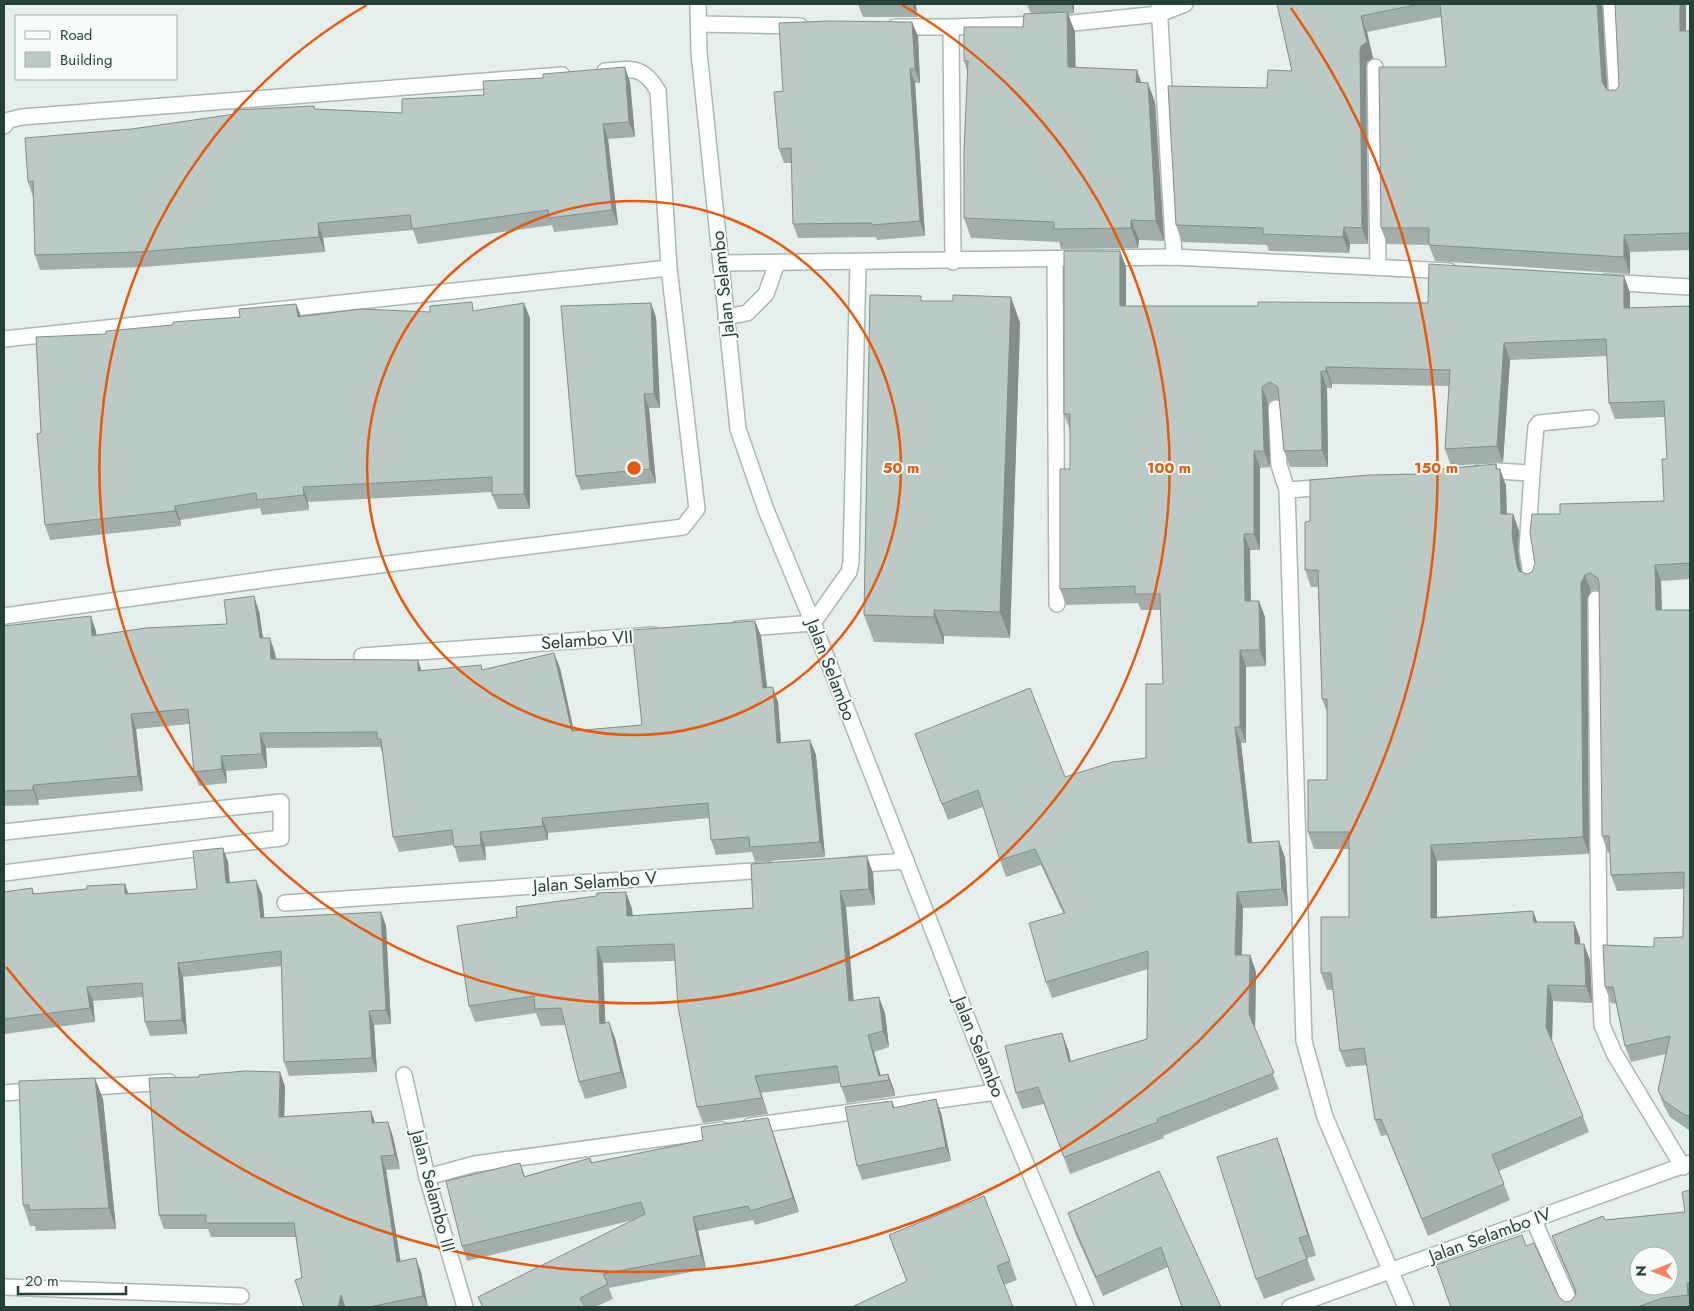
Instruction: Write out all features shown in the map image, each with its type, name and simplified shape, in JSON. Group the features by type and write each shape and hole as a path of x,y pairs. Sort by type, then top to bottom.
{"street":[{"name":"Jalan Selambo","path":"698,4 699,52 738,429 766,510 813,624 996,1092 1086,1307"},
{"path":"883,27 1073,23 1185,4"},
{"path":"1610,4 1617,98"},
{"path":"1159,9 1174,257"},
{"path":"699,24 815,26"},
{"path":"951,27 953,262"},
{"path":"1375,67 1378,267"},
{"path":"4,126 9,120 22,116 637,69 650,78 658,91 668,268 697,509 683,527 276,578 4,616"},
{"path":"720,263 953,262 1174,257 1466,272"},
{"path":"1055,259 1057,604"},
{"path":"725,630 813,624 849,572 851,562 858,262"},
{"path":"726,317 747,313 766,294 777,263"},
{"path":"4,339 668,268"},
{"path":"1593,281 1690,287"},
{"path":"1276,408 1280,465 1287,490 1304,1041 1325,1117 1406,1307"},
{"path":"1532,581 1527,550 1536,427 1538,423 1591,418"},
{"path":"1468,474 1497,471 1532,473"},
{"path":"1287,490 1343,486"},
{"path":"1596,598 1599,950 1602,1025 1614,1052 1687,1165"},
{"name":"Selambo VII","path":"362,656 666,634"},
{"path":"4,832 281,802 281,838 4,873"},
{"path":"837,866 906,861"},
{"name":"Jalan Selambo V","path":"285,903 788,869"},
{"name":"Jalan Selambo III","path":"404,1074 427,1177 465,1307"},
{"path":"4,1093 180,1081"},
{"path":"427,1177 475,1164 996,1092"},
{"name":"Jalan Selambo IV","path":"1290,1307 1687,1165"},
{"path":"1533,1219 1572,1307"},
{"path":"4,1287 242,1296"}],"building":[{"path":"1277,4 1420,4 1361,16 1367,42 1361,46 1360,51 1362,228 1344,227 1343,237 1263,234 1263,228 1176,225 1168,86 1267,88 1268,70 1292,71"},
{"path":"1440,4 1597,4 1602,82 1607,90 1616,90 1619,86 1615,4 1680,4 1680,31 1690,31 1690,233 1624,235 1624,257 1429,245 1429,228 1381,228 1379,67 1446,67"},
{"path":"1067,12 1068,67 1137,70 1136,82 1148,83 1156,221 1131,220 1131,228 1054,229 1054,222 964,218 964,152 968,61 964,61 964,27 1023,27 1024,14"},
{"path":"829,21 912,22 915,69 910,69 920,221 872,225 871,223 793,224 791,148 779,149 774,92 783,91 779,23"},
{"path":"625,67 629,122 603,124 612,210 549,218 548,210 412,229 410,215 318,223 319,237 139,252 35,255 33,181 28,182 25,138 132,129 235,114 234,110 314,106 314,109 402,113 402,99 484,95 483,81 543,78 543,74"},
{"path":"1064,251 1120,251 1120,306 1258,306 1258,302 1428,303 1429,264 1624,276 1624,308 1690,306 1690,563 1655,565 1656,610 1690,610 1690,1116 1685,1115 1664,1101 1658,1090 1670,1036 1625,1046 1613,987 1605,987 1603,945 1654,947 1654,938 1683,937 1684,872 1611,875 1609,836 1602,836 1599,583 1598,578 1590,573 1585,575 1581,583 1583,837 1431,845 1431,918 1533,911 1534,922 1574,922 1575,944 1584,944 1586,986 1548,985 1546,1027 1583,1116 1492,1155 1504,1184 1422,1219 1381,1119 1375,1120 1364,1048 1340,1051 1331,973 1321,973 1321,917 1349,917 1349,832 1308,832 1308,780 1327,780 1327,699 1322,699 1318,570 1305,570 1305,522 1310,521 1310,480 1370,475 1420,474 1420,471 1496,464 1496,469 1500,469 1501,514 1513,514 1512,535 1517,566 1519,571 1527,574 1532,572 1535,564 1530,533 1532,514 1560,514 1560,504 1664,501 1662,459 1667,459 1664,401 1609,403 1606,339 1504,343 1497,446 1445,449 1450,370 1326,367 1326,371 1321,371 1322,450 1284,451 1278,387 1270,382 1262,387 1264,451 1254,451 1254,534 1244,534 1245,601 1259,601 1260,650 1240,650 1240,727 1235,727 1248,843 1279,841 1282,889 1237,892 1235,955 1250,955 1249,1014 1274,1073 1157,1119 1158,1122 1064,1157 1038,1087 1016,1093 1005,1046 1062,1033 1069,1062 1147,1039 1148,951 1046,982 1029,923 1065,913 1035,849 1000,860 978,790 942,804 915,734 1030,688 1065,777 1113,762 1146,758 1146,684 1163,684 1160,594 1135,594 1135,586 1060,589 1060,469 1070,469 1070,414 1064,414"},
{"path":"870,295 921,296 921,301 953,301 953,295 1011,297 1000,612 934,610 934,617 864,615"},
{"path":"472,302 473,311 524,303 524,494 492,495 492,477 303,487 304,495 257,500 256,493 175,506 175,511 45,525 37,434 41,433 36,337 106,334 106,331 173,325 173,322 240,317 239,309 296,304 298,317 361,309 430,312 430,306"},
{"path":"651,303 654,394 644,394 650,469 576,476 561,306"},
{"path":"254,596 260,638 270,638 271,659 418,660 418,671 481,665 482,670 554,653 572,731 642,725 632,630 755,621 763,688 773,687 777,743 810,740 820,842 750,847 749,837 711,840 708,803 542,818 543,826 480,832 481,845 454,847 452,830 393,837 381,739 377,739 377,732 260,733 262,754 221,756 222,769 194,772 188,709 131,714 138,776 33,785 33,790 4,791 4,626 91,616 92,636 146,628 227,624 224,600"},
{"path":"223,848 226,883 256,880 261,918 381,912 386,1010 369,1011 372,1058 284,1062 281,951 178,963 182,1020 145,1022 142,983 87,987 90,1008 4,1019 4,892 32,888 33,894 87,889 87,886 125,884 125,894 197,889 193,851"},
{"path":"867,856 869,889 840,891 849,1001 879,997 883,1031 868,1035 879,1076 888,1074 889,1080 841,1087 837,1066 755,1076 762,1098 697,1107 678,1007 674,944 597,947 600,1024 609,1022 621,1072 579,1082 561,1008 535,1009 534,996 469,1006 457,926 517,917 516,907 597,896 597,893 626,892 627,916 753,908 751,864"},
{"path":"245,1071 280,1072 279,1117 371,1111 372,1123 388,1122 395,1155 381,1156 397,1262 416,1258 423,1296 369,1307 345,1307 341,1295 338,1307 304,1307 295,1280 302,1278 294,1223 206,1223 206,1215 159,1215 149,1078 199,1077 199,1075"},
{"path":"95,1078 109,1208 29,1210 29,1205 23,1205 19,1081"},
{"path":"936,1099 946,1147 857,1166 845,1107 892,1101 893,1108"},
{"path":"768,1118 793,1198 750,1211 748,1206 693,1217 701,1255 603,1274 608,1284 580,1298 585,1307 483,1307 478,1297 645,1214 641,1202 462,1246 446,1181 520,1163 524,1177 590,1158 591,1163 703,1140 701,1127"},
{"path":"1277,1138 1308,1235 1299,1238 1307,1259 1256,1279 1217,1157"},
{"path":"1159,1171 1221,1307 1182,1307 1161,1247 1096,1277 1068,1213"},
{"path":"1690,1190 1690,1283 1687,1283 1688,1295 1663,1298 1637,1307 1451,1307 1436,1265 1522,1235 1526,1246 1534,1243 1559,1297 1565,1302 1571,1301 1576,1294 1575,1289 1552,1236 1603,1216 1605,1220 1685,1212 1682,1192"},
{"path":"984,1196 1010,1261 997,1266 1013,1307 852,1307 907,1281 889,1235"}]}
